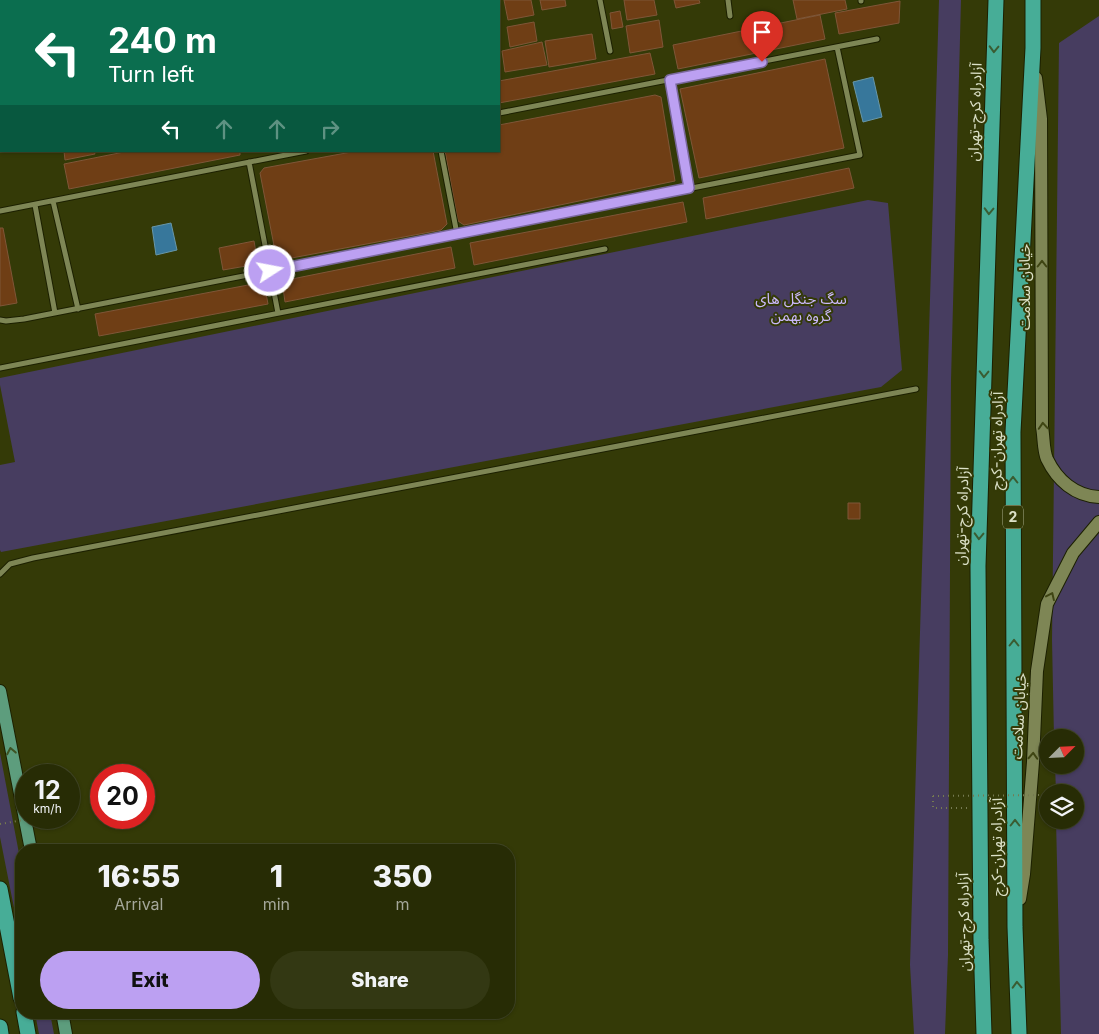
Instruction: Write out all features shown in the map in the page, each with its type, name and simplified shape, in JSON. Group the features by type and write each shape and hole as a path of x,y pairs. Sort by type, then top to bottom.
{"highway":[{"name":"آزادراه کرج-تهران","path":"984,1034 981,940 978,566 996,0"},
{"name":"آزادراه تهران-کرج","path":"1019,1034 1015,927 1013,432 1034,0"},
{"path":"0,889 15,967"},
{"path":"25,1019 28,1034"},
{"path":"0,1027 1,1034"}],"main road":[{"name":"خیابان سلامت","path":"1033,48 1041,118 1042,427 1046,458 1061,481 1074,491 1099,497"},
{"name":"خیابان سلامت","path":"1015,927 1024,874 1033,762 1037,670 1047,604 1073,553 1099,522"},
{"path":"0,691 30,844"},
{"path":"63,1019 66,1034"}],"lane":[{"path":"600,0 610,51"},
{"path":"728,0 730,16"},
{"path":"500,113 877,39"},
{"path":"0,320 15,321 78,309 860,155 837,47"},
{"path":"670,80 689,188"},
{"path":"0,212 301,152"},
{"path":"441,152 457,234"},
{"path":"249,162 278,313"},
{"path":"53,201 78,309"},
{"path":"34,205 55,313"},
{"path":"0,368 605,249"},
{"path":"0,574 10,564 33,558 916,389"}],"path":[{"path":"980,808 933,808 933,796 1039,795"},
{"path":"0,824 15,821"}],"green space":[{"path":"939,0 961,0 951,381 948,955 945,1034 914,1034 910,965"},
{"path":"1099,16 1099,1034 1061,1034 1056,829 1084,829 1084,784 1056,784 1055,774 1084,774 1084,729 1054,729 1052,640 1059,43"},
{"name":"سگ جنگل های گروه بهمن","path":"868,200 888,203 902,370 881,387 1,552 0,550 0,465 15,462 0,378"},
{"path":"0,753 17,844 15,844 15,913 0,837"},
{"path":"36,1019 51,1019 54,1034 39,1034"}],"water":[{"path":"873,77 882,117 863,122 853,82"},
{"path":"171,223 177,250 156,255 152,227"}],"building":[{"path":"504,0 531,0 534,15 508,20"},
{"path":"540,0 565,0 566,6 542,10"},
{"path":"624,0 654,0 657,15 627,20"},
{"path":"674,0 699,0 700,3 676,8"},
{"path":"793,0 845,0 847,9 797,19"},
{"path":"900,1 899,23 839,34 835,13"},
{"path":"620,11 623,27 612,29 610,13"},
{"path":"820,15 825,39 678,69 673,45"},
{"path":"659,20 663,47 630,53 626,26"},
{"path":"534,22 537,41 510,47 507,27"},
{"path":"592,34 596,59 549,67 545,41"},
{"path":"542,42 547,65 505,72 502,51"},
{"path":"650,53 655,74 500,103 500,81"},
{"path":"825,59 844,148 699,178 680,89"},
{"path":"655,95 661,97 675,181 464,225 458,221 445,152 500,152 500,125"},
{"path":"64,152 94,152 95,154 65,160"},
{"path":"124,152 240,152 240,155 69,189 64,164"},
{"path":"352,152 433,152 447,224 441,230 281,260 276,256 260,173 264,168"},
{"path":"849,168 854,188 706,219 703,198"},
{"path":"683,202 687,222 474,265 470,243"},
{"path":"0,228 3,228 17,303 0,306"},
{"path":"254,241 258,264 223,270 219,248"},
{"path":"451,247 455,268 285,302 282,281"},
{"path":"264,282 268,304 99,336 95,314"},
{"path":"848,503 860,503 860,519 848,519"}],"route":[{"path":"270,271 689,188 670,80 762,62"}]}
